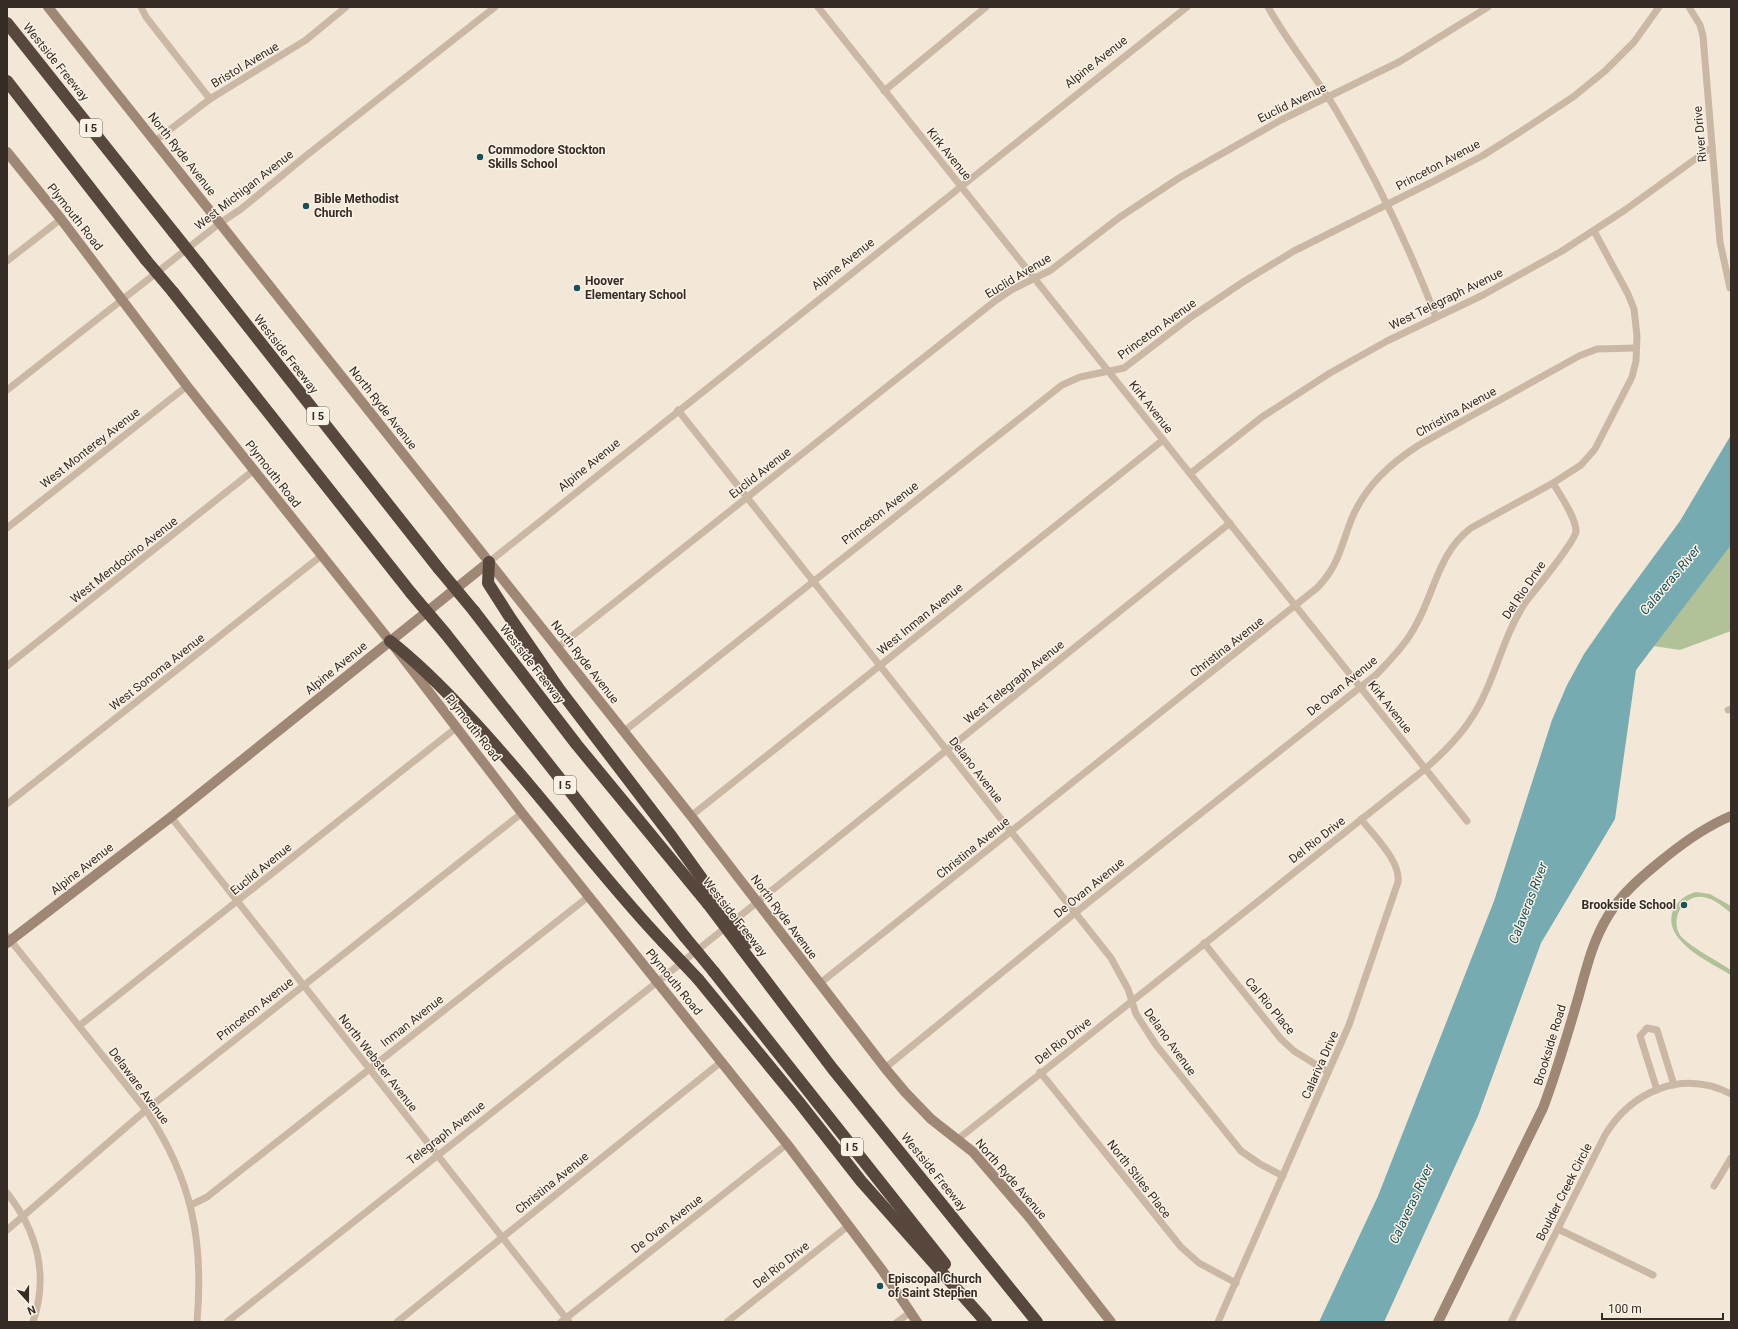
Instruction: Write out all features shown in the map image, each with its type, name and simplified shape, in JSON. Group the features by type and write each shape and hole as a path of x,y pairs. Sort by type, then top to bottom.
{"highway":[{"name":"Westside Freeway","path":"7,22 439,569 474,611 577,745 713,903 803,1016 832,1068 1037,1322"},
{"name":"I 5","path":"7,81 146,260 173,292 410,592 445,633 990,1322"},
{"path":"489,562 488,584 559,689 672,837 713,903"},
{"path":"390,641 438,684 506,755 632,909 698,980 861,1181 986,1322"}],"street":[{"name":"North Ryde Avenue","path":"48,7 690,816 884,1068 931,1119 973,1152 990,1171 1111,1322"},
{"path":"141,7 146,17 210,99"},
{"name":"Bristol Avenue","path":"155,142 210,99 306,40 346,7"},
{"name":"West Michigan Avenue","path":"7,390 220,223 241,209 495,7"},
{"name":"Kirk Avenue","path":"818,7 1467,821"},
{"path":"884,91 986,7"},
{"name":"Alpine Avenue","path":"8,940 171,817 678,410 1187,7"},
{"path":"1268,7 1328,98 1355,144 1410,255 1436,317"},
{"name":"Euclid Avenue","path":"557,648 994,301 1011,290 1051,270 1120,217 1179,178 1242,140 1328,98 1420,50 1488,7"},
{"name":"Princeton Avenue","path":"623,732 813,580 1062,385 1080,377 1124,368 1191,317 1294,251 1482,156 1573,97 1620,57 1634,42 1659,7"},
{"name":"River Drive","path":"1689,7 1700,25 1703,36 1723,263 1730,288"},
{"name":"West Telegraph Avenue","path":"1190,473 1262,417 1330,373 1365,352 1525,272 1594,231 1679,172 1685,165 1712,147"},
{"name":"Plymouth Road","path":"7,152 61,219 187,386 390,641 588,897 787,1144 882,1270 917,1322"},
{"path":"7,261 61,219"},
{"name":"De Ovan Avenue","path":"884,1068 1360,687 1395,656 1411,635 1423,611 1446,555 1457,540 1471,528 1577,469 1595,449 1632,377 1636,361 1637,329 1634,309 1628,294 1594,231"},
{"name":"Christina Avenue","path":"819,984 1318,588 1331,572 1342,550 1352,517 1365,494 1381,474 1400,457 1419,444 1579,356 1597,350 1636,348"},
{"name":"West Monterey Avenue","path":"7,528 187,386"},
{"name":"Delano Avenue","path":"678,410 1111,958 1125,983 1136,1014 1156,1045 1234,1143 1249,1157 1283,1176"},
{"name":"West Inman Avenue","path":"690,816 1162,440"},
{"name":"West Mendocino Avenue","path":"7,666 254,470"},
{"name":"Del Rio Drive","path":"958,1139 1040,1072 1425,769 1453,744 1474,715 1486,692 1507,636 1521,610 1574,540 1575,524 1553,483"},
{"name":"West Telegraph Avenue","path":"680,964 756,901 1230,523"},
{"name":"West Sonoma Avenue","path":"7,804 322,556"},
{"name":"Euclid Avenue","path":"79,1026 456,728"},
{"name":"Princeton Avenue","path":"7,1230 146,1110 522,813"},
{"name":"Brookside Road","path":"1438,1322 1543,1108 1551,1087 1585,973 1600,930 1608,916 1626,892 1650,870 1690,839 1731,816"},
{"name":"North Webster Avenue","path":"171,817 437,1154 566,1321"},
{"name":"Calariva Drive","path":"1218,1322 1349,1025 1364,984 1399,875 1396,866 1361,819"},
{"name":"Inman Avenue","path":"191,1205 207,1197 588,897"},
{"name":"Delaware Avenue","path":"8,940 146,1110 164,1139 180,1172 191,1205 199,1258 197,1322"},
{"name":"Cal Rio Place","path":"1204,943 1281,1039 1294,1051 1328,1072"},
{"name":"Telegraph Avenue","path":"227,1322 437,1154 680,964"},
{"path":"1657,1090 1640,1036 1648,1028 1656,1030 1674,1085"},
{"name":"Christina Avenue","path":"397,1322 722,1062"},
{"name":"North Stiles Place","path":"1040,1072 1181,1248 1199,1263 1236,1283"},
{"name":"Boulder Creek Circle","path":"1512,1322 1613,1122 1637,1099 1657,1090 1674,1085 1702,1085 1731,1094"},
{"name":"De Ovan Avenue","path":"566,1321 787,1144"},
{"path":"1714,1186 1731,1158"},
{"path":"7,1193 25,1216 35,1245 39,1268 38,1302 33,1322"},
{"name":"Del Rio Drive","path":"727,1322 848,1226"},
{"path":"1558,1229 1653,1275"},
{"path":"897,1322 911,1312"}],"green space":[{"path":"1731,541 1731,631 1680,650 1653,646"},
{"path":"1696,892 1710,894 1731,906 1731,913 1717,902 1710,899 1699,897 1692,898 1686,902 1678,914 1677,928 1680,935 1684,939 1731,970 1731,975 1689,949 1680,940 1674,930 1671,920 1674,908 1678,902 1689,894"}],"water":[{"name":"Calaveras River","path":"1731,435 1731,545 1636,670 1615,819 1541,943 1478,1116 1384,1322 1319,1322 1378,1196 1494,901 1552,720 1567,685 1584,654 1680,521"}],"place":[{"name":"Commodore Stockton Skills School","path":"480,157"},
{"name":"Bible Methodist Church","path":"306,206"},
{"name":"Hoover Elementary School","path":"577,288"},
{"name":"Brookside School","path":"1684,905"},
{"name":"Episcopal Church of Saint Stephen","path":"880,1286"}]}
